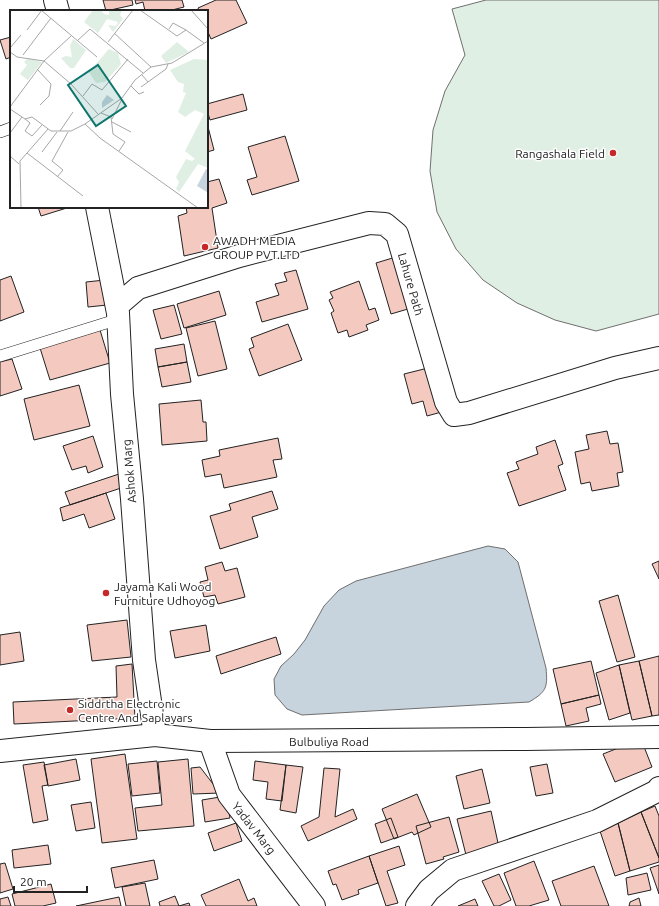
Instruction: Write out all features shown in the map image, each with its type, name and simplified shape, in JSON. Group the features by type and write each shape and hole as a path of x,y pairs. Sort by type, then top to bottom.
{"street":[{"path":"55,0 58,10"},
{"name":"Ashok Marg","path":"97,208 118,312 122,394 132,499 144,660 155,735"},
{"name":"Lahure Path","path":"118,312 138,288 239,256 369,223 385,224 397,234 446,402 454,415 469,413 615,368 659,358"},
{"name":"Bulbuliya Road","path":"0,751 155,735 210,741 470,740 659,737"},
{"name":"Yadav Marg","path":"210,741 229,795 314,906"},
{"path":"417,906 429,890 453,870 597,821 657,791 659,788"}],"lane":[{"path":"0,132 10,128"},
{"path":"0,356 118,312"}],"green space":[{"path":"486,0 659,0 659,314 596,331 555,320 517,303 483,280 456,249 437,212 430,171 433,130 445,91 465,55 452,9"}],"shaded area":[{"path":"488,546 505,549 518,562 546,668 547,680 545,689 535,698 529,702 302,715 287,709 275,695 274,679 281,666 294,654 305,640 324,606 339,590 356,581"}],"building":[{"path":"103,0 132,0 133,5 106,10"},
{"path":"135,0 182,0 184,7 172,10 145,10 143,2 136,4"},
{"path":"216,0 236,0 247,23 211,39 208,32 208,10 199,10 198,8"},
{"path":"10,37 10,57 6,59 0,40"},
{"path":"243,94 247,110 210,120 208,104"},
{"path":"208,127 214,150 208,152"},
{"path":"285,136 299,181 252,195 247,180 257,177 248,147"},
{"path":"219,179 227,203 212,208 218,248 184,256 178,216 187,213 186,208 208,208 208,182"},
{"path":"38,208 67,208 41,216"},
{"path":"409,253 428,303 391,314 376,263"},
{"path":"296,270 308,309 262,322 256,302 279,295 275,284 287,281 284,273"},
{"path":"11,276 24,312 0,321 0,280"},
{"path":"105,280 107,305 88,307 86,282"},
{"path":"359,281 369,310 375,308 379,320 366,325 368,330 349,337 347,330 338,333 331,313 334,311 329,300 333,298 330,292"},
{"path":"219,291 226,315 184,328 177,304"},
{"path":"174,305 182,334 161,339 153,310"},
{"path":"215,321 227,369 198,376 186,328"},
{"path":"288,324 302,360 259,376 249,349 254,347 251,338"},
{"path":"100,330 110,363 50,380 40,348"},
{"path":"184,344 187,362 158,367 155,349"},
{"path":"12,359 22,389 0,396 0,362"},
{"path":"187,362 191,382 162,387 158,367"},
{"path":"444,364 456,408 427,416 423,401 412,404 404,374"},
{"path":"79,385 90,426 34,440 24,399"},
{"path":"201,400 203,422 206,422 207,441 162,445 159,404"},
{"path":"607,431 610,444 618,443 623,472 617,473 619,486 592,491 590,482 581,484 575,452 589,449 586,435"},
{"path":"93,436 103,467 88,473 86,466 72,470 63,446"},
{"path":"278,438 282,459 273,460 277,477 224,488 221,474 205,477 202,460 220,456 219,450"},
{"path":"555,440 563,464 558,466 566,490 519,506 507,473 519,469 516,462 538,454 536,447"},
{"path":"122,473 127,486 70,505 65,492"},
{"path":"272,491 278,509 252,517 258,537 220,549 210,516 231,510 229,504"},
{"path":"106,493 115,519 89,528 84,514 63,521 60,508"},
{"path":"659,561 659,579 652,564"},
{"path":"222,562 225,571 237,568 245,597 218,604 215,595 204,597 200,582 208,580 205,567"},
{"path":"618,595 635,657 617,662 599,601"},
{"path":"127,620 131,657 92,661 87,625"},
{"path":"206,625 210,651 175,658 170,631"},
{"path":"20,632 24,661 0,665 0,635"},
{"path":"276,637 281,654 221,674 216,656"},
{"path":"659,656 659,715 652,716 639,661"},
{"path":"591,661 599,695 561,704 553,669"},
{"path":"639,661 652,716 632,720 619,665"},
{"path":"132,664 135,718 14,724 13,702 117,697 116,666"},
{"path":"619,665 630,713 609,720 596,673"},
{"path":"599,695 601,704 586,708 589,721 566,726 561,704"},
{"path":"641,739 652,767 615,782 603,754"},
{"path":"125,754 137,839 102,843 91,759"},
{"path":"76,759 80,780 48,786 44,765"},
{"path":"188,759 194,826 138,831 135,808 162,805 158,762"},
{"path":"157,761 160,793 132,796 128,764"},
{"path":"255,761 286,765 282,801 266,799 268,782 253,780"},
{"path":"44,762 48,785 42,786 48,820 33,823 23,765"},
{"path":"547,764 553,793 536,796 530,767"},
{"path":"286,765 303,767 296,813 280,810"},
{"path":"200,767 220,793 193,794 191,768"},
{"path":"324,768 340,769 335,817 353,809 357,819 308,841 301,826 319,817"},
{"path":"482,769 490,803 464,809 456,776"},
{"path":"417,794 431,827 414,835 412,832 394,839 382,809"},
{"path":"226,796 230,818 205,822 202,800"},
{"path":"91,802 95,828 76,831 71,805"},
{"path":"655,806 659,816 659,858 641,812"},
{"path":"491,811 500,852 467,859 457,819"},
{"path":"641,812 659,858 659,862 630,871 618,823"},
{"path":"449,817 459,852 443,857 444,859 426,864 416,826"},
{"path":"391,818 398,837 381,843 375,824"},
{"path":"236,823 242,841 214,851 208,833"},
{"path":"618,823 630,871 615,876 600,831"},
{"path":"48,845 51,864 14,868 12,850"},
{"path":"399,846 405,865 387,871 398,903 386,906 369,856"},
{"path":"369,856 378,883 358,890 359,894 342,900 336,884 333,885 328,871"},
{"path":"154,860 158,879 115,888 111,868"},
{"path":"534,861 549,900 529,906 516,906 504,873"},
{"path":"5,863 13,889 0,893 0,864"},
{"path":"659,865 659,894 650,868"},
{"path":"594,866 609,906 561,906 552,881"},
{"path":"647,873 651,890 628,895 626,878"},
{"path":"499,874 511,900 499,906 494,906 482,881"},
{"path":"239,879 248,901 254,898 257,906 206,906 201,895"},
{"path":"145,883 150,906 126,906 122,887"},
{"path":"51,884 56,903 43,906 15,906 12,894"},
{"path":"175,896 179,906 160,906 159,902"},
{"path":"8,897 11,906 0,906 0,899"},
{"path":"119,897 121,906 76,906"},
{"path":"639,898 641,906 629,906 630,902"},
{"path":"475,899 478,906 458,906"},
{"path":"189,903 190,906 179,906"}],"place":[{"name":"Rangashala Field","path":"613,153"},
{"name":"AWADH MEDIA GROUP PVT.LTD","path":"205,247"},
{"name":"Jayama Kali Wood Furniture Udhoyog","path":"106,593"},
{"name":"Siddrtha Electronic Centre And Saplayars","path":"70,710"}]}
